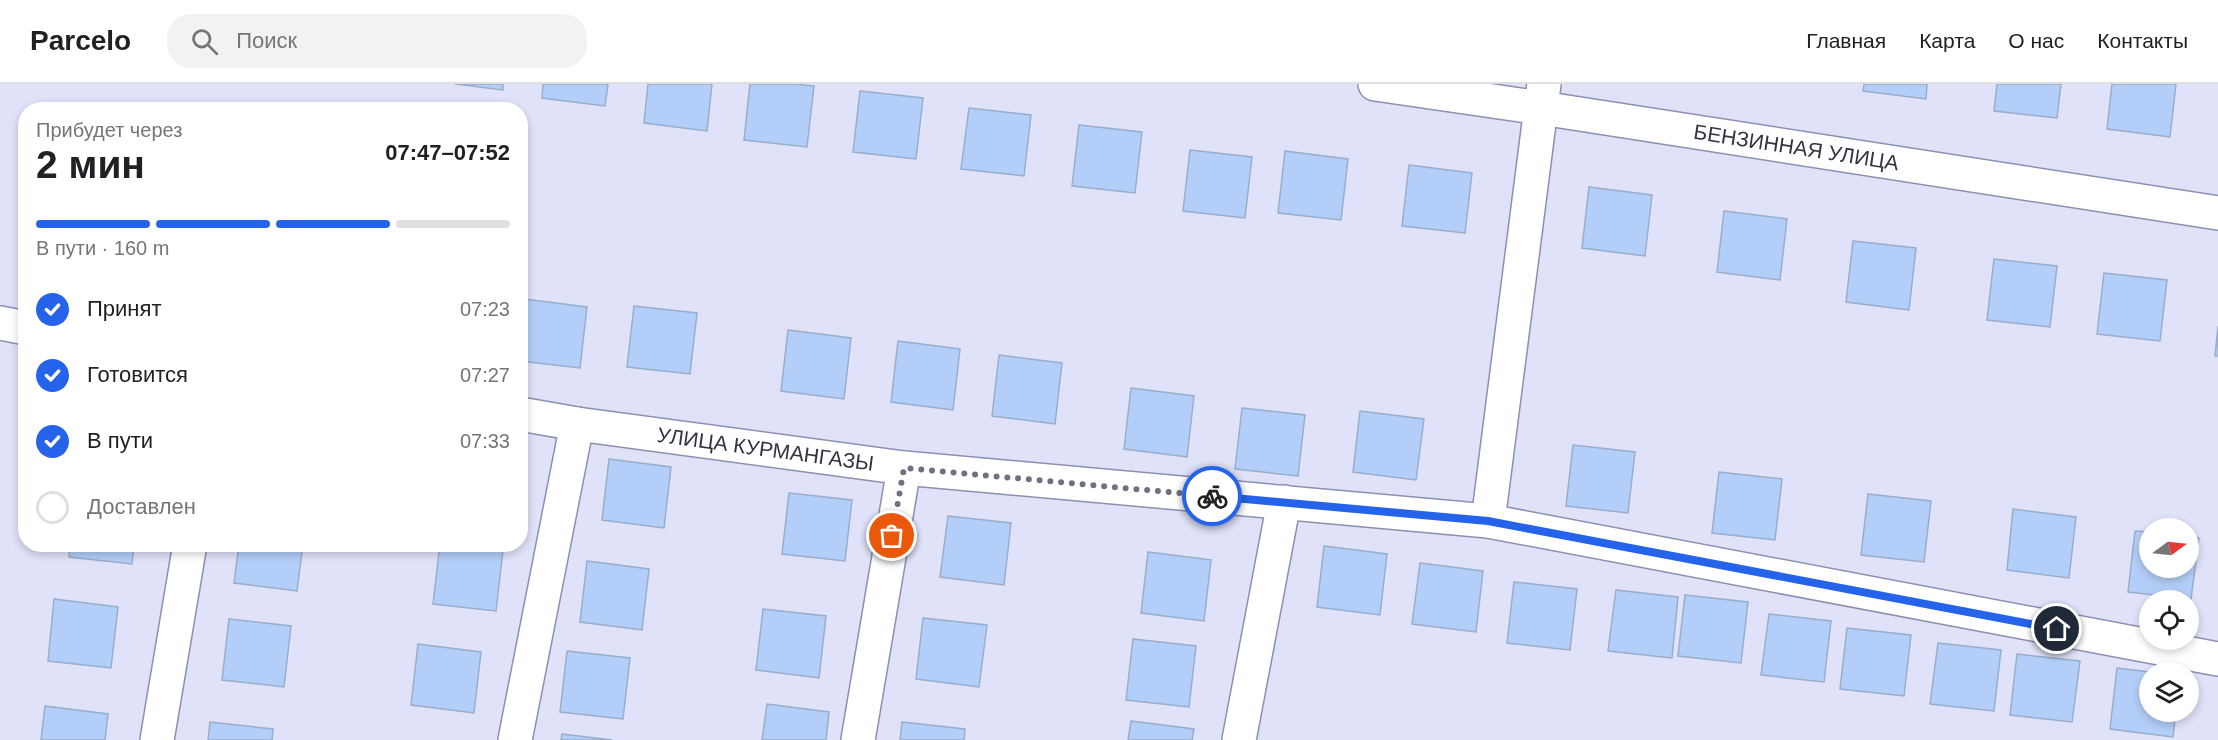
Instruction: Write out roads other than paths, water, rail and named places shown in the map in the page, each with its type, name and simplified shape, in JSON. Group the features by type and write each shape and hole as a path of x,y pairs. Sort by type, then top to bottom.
{"street":[{"name":"БЕНЗИННАЯ УЛИЦА","path":"1375,84 1543,96 2218,213"},
{"path":"1488,521 1543,96"},
{"path":"0,323 18,326"},
{"name":"УЛИЦА КУРМАНГАЗЫ","path":"528,415 904,468 1488,521 2218,659"},
{"path":"515,740 577,424"},
{"path":"858,740 904,468"},
{"path":"1239,740 1284,502"},
{"path":"157,740 189,552"}]}
